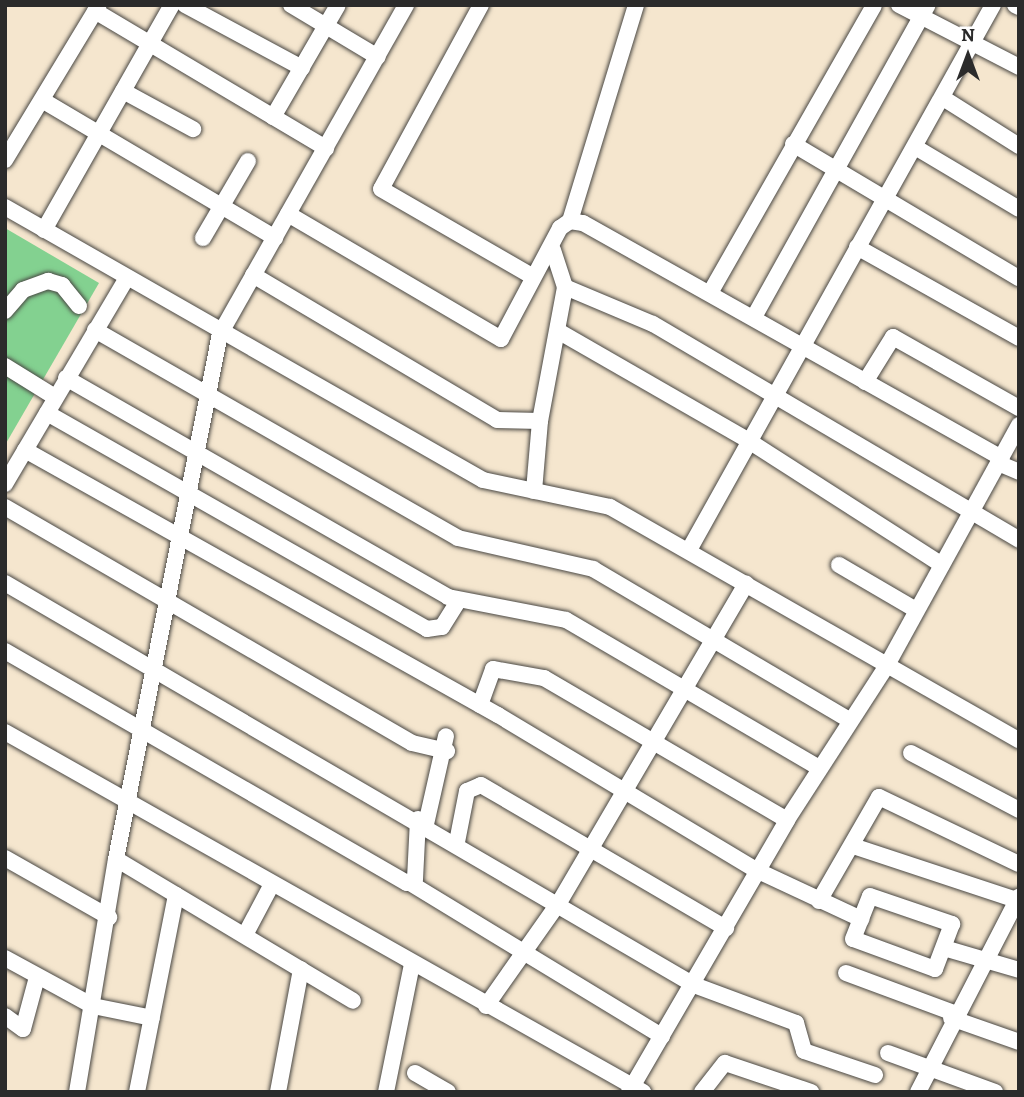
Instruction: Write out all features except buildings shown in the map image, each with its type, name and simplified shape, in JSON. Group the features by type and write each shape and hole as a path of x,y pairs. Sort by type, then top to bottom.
{"street":[{"path":"44,230 172,5"},
{"path":"185,5 302,68"},
{"path":"291,5 378,57"},
{"path":"273,117 338,5"},
{"path":"77,1092 109,917 116,859 220,334 406,5"},
{"path":"481,5 381,189 530,275"},
{"path":"288,214 501,339 530,275 554,250 560,228 570,221 636,5"},
{"path":"710,293 874,5"},
{"path":"899,5 925,10 1019,67"},
{"path":"688,550 975,42 993,5"},
{"path":"5,160 97,8 150,44 326,148"},
{"path":"754,317 925,10"},
{"path":"122,91 193,129"},
{"path":"943,98 1019,145"},
{"path":"42,100 275,238"},
{"path":"793,144 1019,278"},
{"path":"915,146 1019,209"},
{"path":"203,238 248,161"},
{"path":"5,207 220,334 483,480 611,507 886,667 1019,740"},
{"path":"570,221 754,317 1019,472"},
{"path":"858,247 1019,338"},
{"path":"534,491 540,421 565,287 554,250"},
{"path":"253,275 497,420 540,421"},
{"path":"5,484 126,279"},
{"path":"5,311 23,290 48,281 62,285 79,306"},
{"path":"565,287 653,324 774,398 1019,540"},
{"path":"95,330 458,538 593,569 849,720"},
{"path":"558,331 749,441 942,565"},
{"path":"864,382 893,337 1019,408"},
{"path":"5,366 55,397"},
{"path":"66,378 196,455 458,601 566,620 819,768"},
{"path":"47,413 427,629 442,627 458,601"},
{"path":"5,732 634,1090 662,1036 694,985 786,821 849,720 886,667 1019,425"},
{"path":"25,450 480,705 758,871 861,919"},
{"path":"5,507 412,743 446,743 422,822 410,883"},
{"path":"839,565 916,610"},
{"path":"5,583 457,842 694,985 796,1023 801,1049 875,1075"},
{"path":"486,1006 558,902 746,584"},
{"path":"5,651 410,883 662,1036"},
{"path":"480,705 493,669 532,674 653,741 786,821"},
{"path":"911,753 1019,810"},
{"path":"457,842 467,791 481,785 726,928"},
{"path":"819,901 882,797 1019,864"},
{"path":"853,846 1018,899 927,1066 918,1092"},
{"path":"5,858 109,917"},
{"path":"116,859 353,1001"},
{"path":"245,935 272,884"},
{"path":"137,1092 176,895"},
{"path":"870,896 952,924 944,948 934,969 853,939 870,896"},
{"path":"944,948 1019,970"},
{"path":"5,958 93,1006 152,1018"},
{"path":"386,1092 412,964"},
{"path":"278,1092 301,969"},
{"path":"846,973 1019,1042"},
{"path":"5,1016 23,1029 37,977"},
{"path":"888,1053 995,1092"},
{"path":"702,1092 718,1064 725,1063 811,1092"},
{"path":"415,1073 448,1092"}],"green space":[{"path":"5,228 99,283 5,445"}]}
